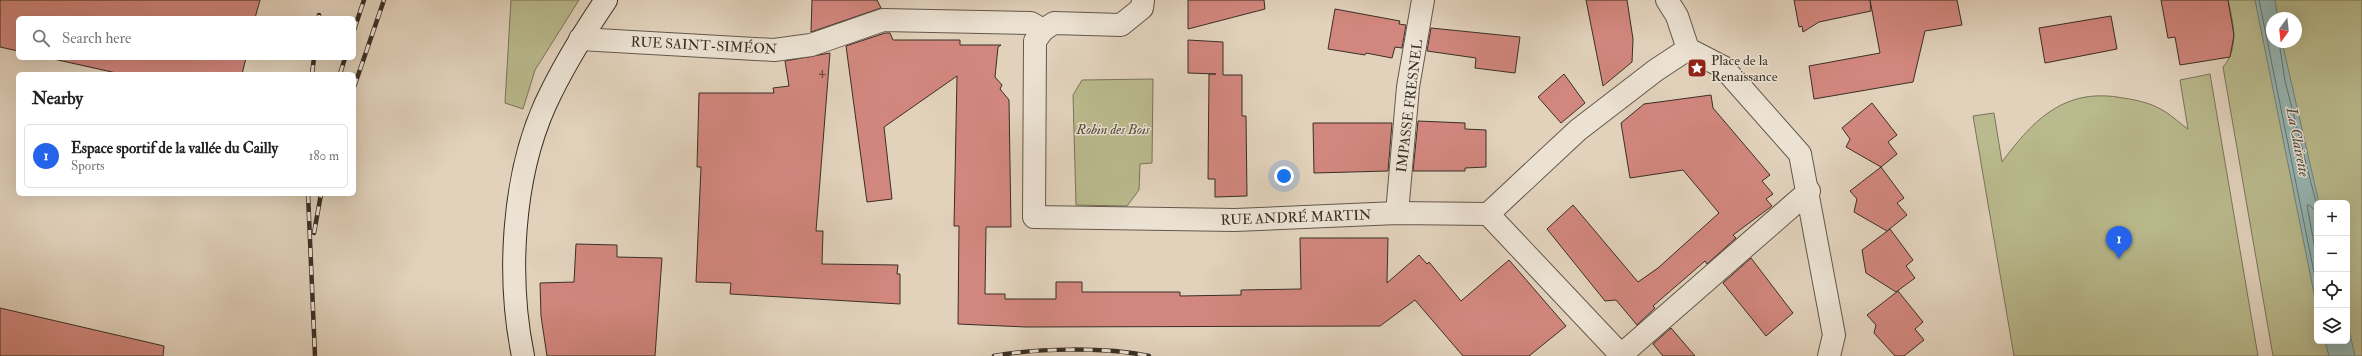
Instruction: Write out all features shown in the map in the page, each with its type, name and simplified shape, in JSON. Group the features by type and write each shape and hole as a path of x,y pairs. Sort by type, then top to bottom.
{"street":[{"path":"523,356 514,296 521,190 530,146 545,106 580,39 606,0"},
{"path":"1043,30 1054,23 1121,26 1142,8 1143,0"},
{"name":"IMPASSE FRESNEL","path":"1397,213 1408,87 1423,0"},
{"path":"1667,0 1677,16 1688,49 1723,67 1800,154 1834,335 1829,356"},
{"name":"RUE SAINT-SIMÉON","path":"580,39 774,50 811,45 883,20 1031,23 1043,30"},
{"name":"RUE ANDRÉ MARTIN","path":"1043,30 1035,41 1034,217 1235,220 1397,213 1488,214"},
{"path":"1688,49 1656,70 1578,130 1488,214 1621,355 1808,191"}],"green space":[{"path":"511,0 579,0 535,70 523,109 505,103"},
{"path":"2228,0 2362,0 2362,356 2273,356 2223,67 2232,51 2234,35"},
{"path":"2210,74 2258,356 2014,356 1973,116 1994,113 2002,162 2026,132 2039,120 2068,102 2084,97 2102,96 2144,102 2164,111 2188,129 2180,80"},
{"name":"Robin des Bois","path":"1153,79 1152,163 1140,164 1139,190 1127,206 1076,205 1073,95 1082,80"}],"water":[{"name":"La Clairette","path":"2255,0 2275,0 2277,12 2266,12 2266,48 2283,48 2318,200 2314,200 2314,293"},
{"path":"2350,334 2355,356 2329,356 2326,344 2350,344"}],"building":[{"path":"0,0 260,0 256,16 16,16 16,51 0,47"},
{"path":"812,0 877,0 881,8 811,32"},
{"path":"1188,0 1264,0 1265,9 1188,29"},
{"path":"1586,0 1627,0 1633,39 1632,62 1603,86"},
{"path":"1794,0 1870,0 1871,11 1819,22 1803,32 1802,26 1799,27"},
{"path":"1870,0 1957,0 1962,25 1925,31 1913,82 1814,99 1809,66 1880,53"},
{"path":"2161,0 2228,0 2234,35 2230,57 2180,65 2175,37 2168,38"},
{"path":"1335,9 1400,21 1399,24 1406,25 1402,48 1395,47 1392,58 1366,53 1365,55 1328,49"},
{"path":"2111,16 2117,49 2045,63 2039,28"},
{"path":"1431,28 1520,37 1515,73 1475,68 1476,58 1427,51"},
{"path":"885,33 890,33 893,40 960,40 960,45 1001,45 998,47 995,77 1002,85 1000,89 1009,100 1011,227 986,227 985,294 1005,294 1005,299 1056,299 1056,282 1082,282 1082,292 1180,292 1180,296 1241,295 1241,290 1301,289 1300,238 1388,238 1387,283 1419,255 1427,264 1429,262 1461,301 1509,260 1566,326 1529,356 1463,356 1415,300 1380,326 1026,327 958,324 959,226 954,226 957,76 884,127 892,199 867,202 846,46"},
{"path":"1188,40 1223,42 1223,75 1242,75 1242,116 1246,116 1247,196 1215,197 1215,179 1208,179 1209,74 1216,74 1188,73"},
{"path":"830,53 816,231 823,231 822,264 898,265 897,274 900,274 900,304 730,294 731,283 696,282 701,167 697,167 699,93 774,93 773,88 789,86 785,61"},
{"path":"58,60 246,60 242,72 112,72"},
{"path":"1564,74 1585,103 1561,123 1538,97"},
{"path":"1711,95 1713,108 1770,175 1762,181 1773,194 1766,199 1772,206 1733,235 1736,238 1707,264 1705,261 1653,306 1655,308 1637,325 1616,300 1605,301 1547,229 1573,205 1638,282 1658,268 1719,213 1683,170 1630,178 1621,123 1644,104"},
{"path":"1872,103 1897,135 1888,142 1897,154 1881,167 1846,147 1850,139 1842,128"},
{"path":"1418,121 1465,123 1465,129 1486,130 1486,167 1465,168 1465,171 1413,171"},
{"path":"1313,123 1392,123 1388,171 1314,173"},
{"path":"1881,167 1904,198 1897,203 1907,215 1887,231 1854,212 1857,199 1850,191"},
{"path":"1890,229 1913,260 1906,266 1915,278 1896,292 1866,273 1862,250"},
{"path":"576,244 617,245 617,257 662,258 655,356 547,356 541,316 540,283 574,282"},
{"path":"1751,258 1793,313 1766,336 1723,283"},
{"path":"1898,291 1923,322 1915,329 1924,340 1904,356 1895,356 1874,333 1876,325 1867,315"},
{"path":"0,308 164,346 163,356 0,356"},
{"path":"1671,328 1695,356 1663,356 1653,344"}],"railway":[{"path":"356,24 364,0"},
{"path":"356,81 384,0"},
{"path":"312,72 314,60"},
{"path":"341,72 344,60"},
{"path":"308,196 315,356"},
{"path":"314,233 321,196"},
{"path":"994,356 1011,353 1051,350 1112,351 1149,356"}],"place":[{"name":"Place de la Renaissance","path":"1697,68"},
{"name":"Espace sportif de la vallée du Cailly","path":"2119,259"}]}
